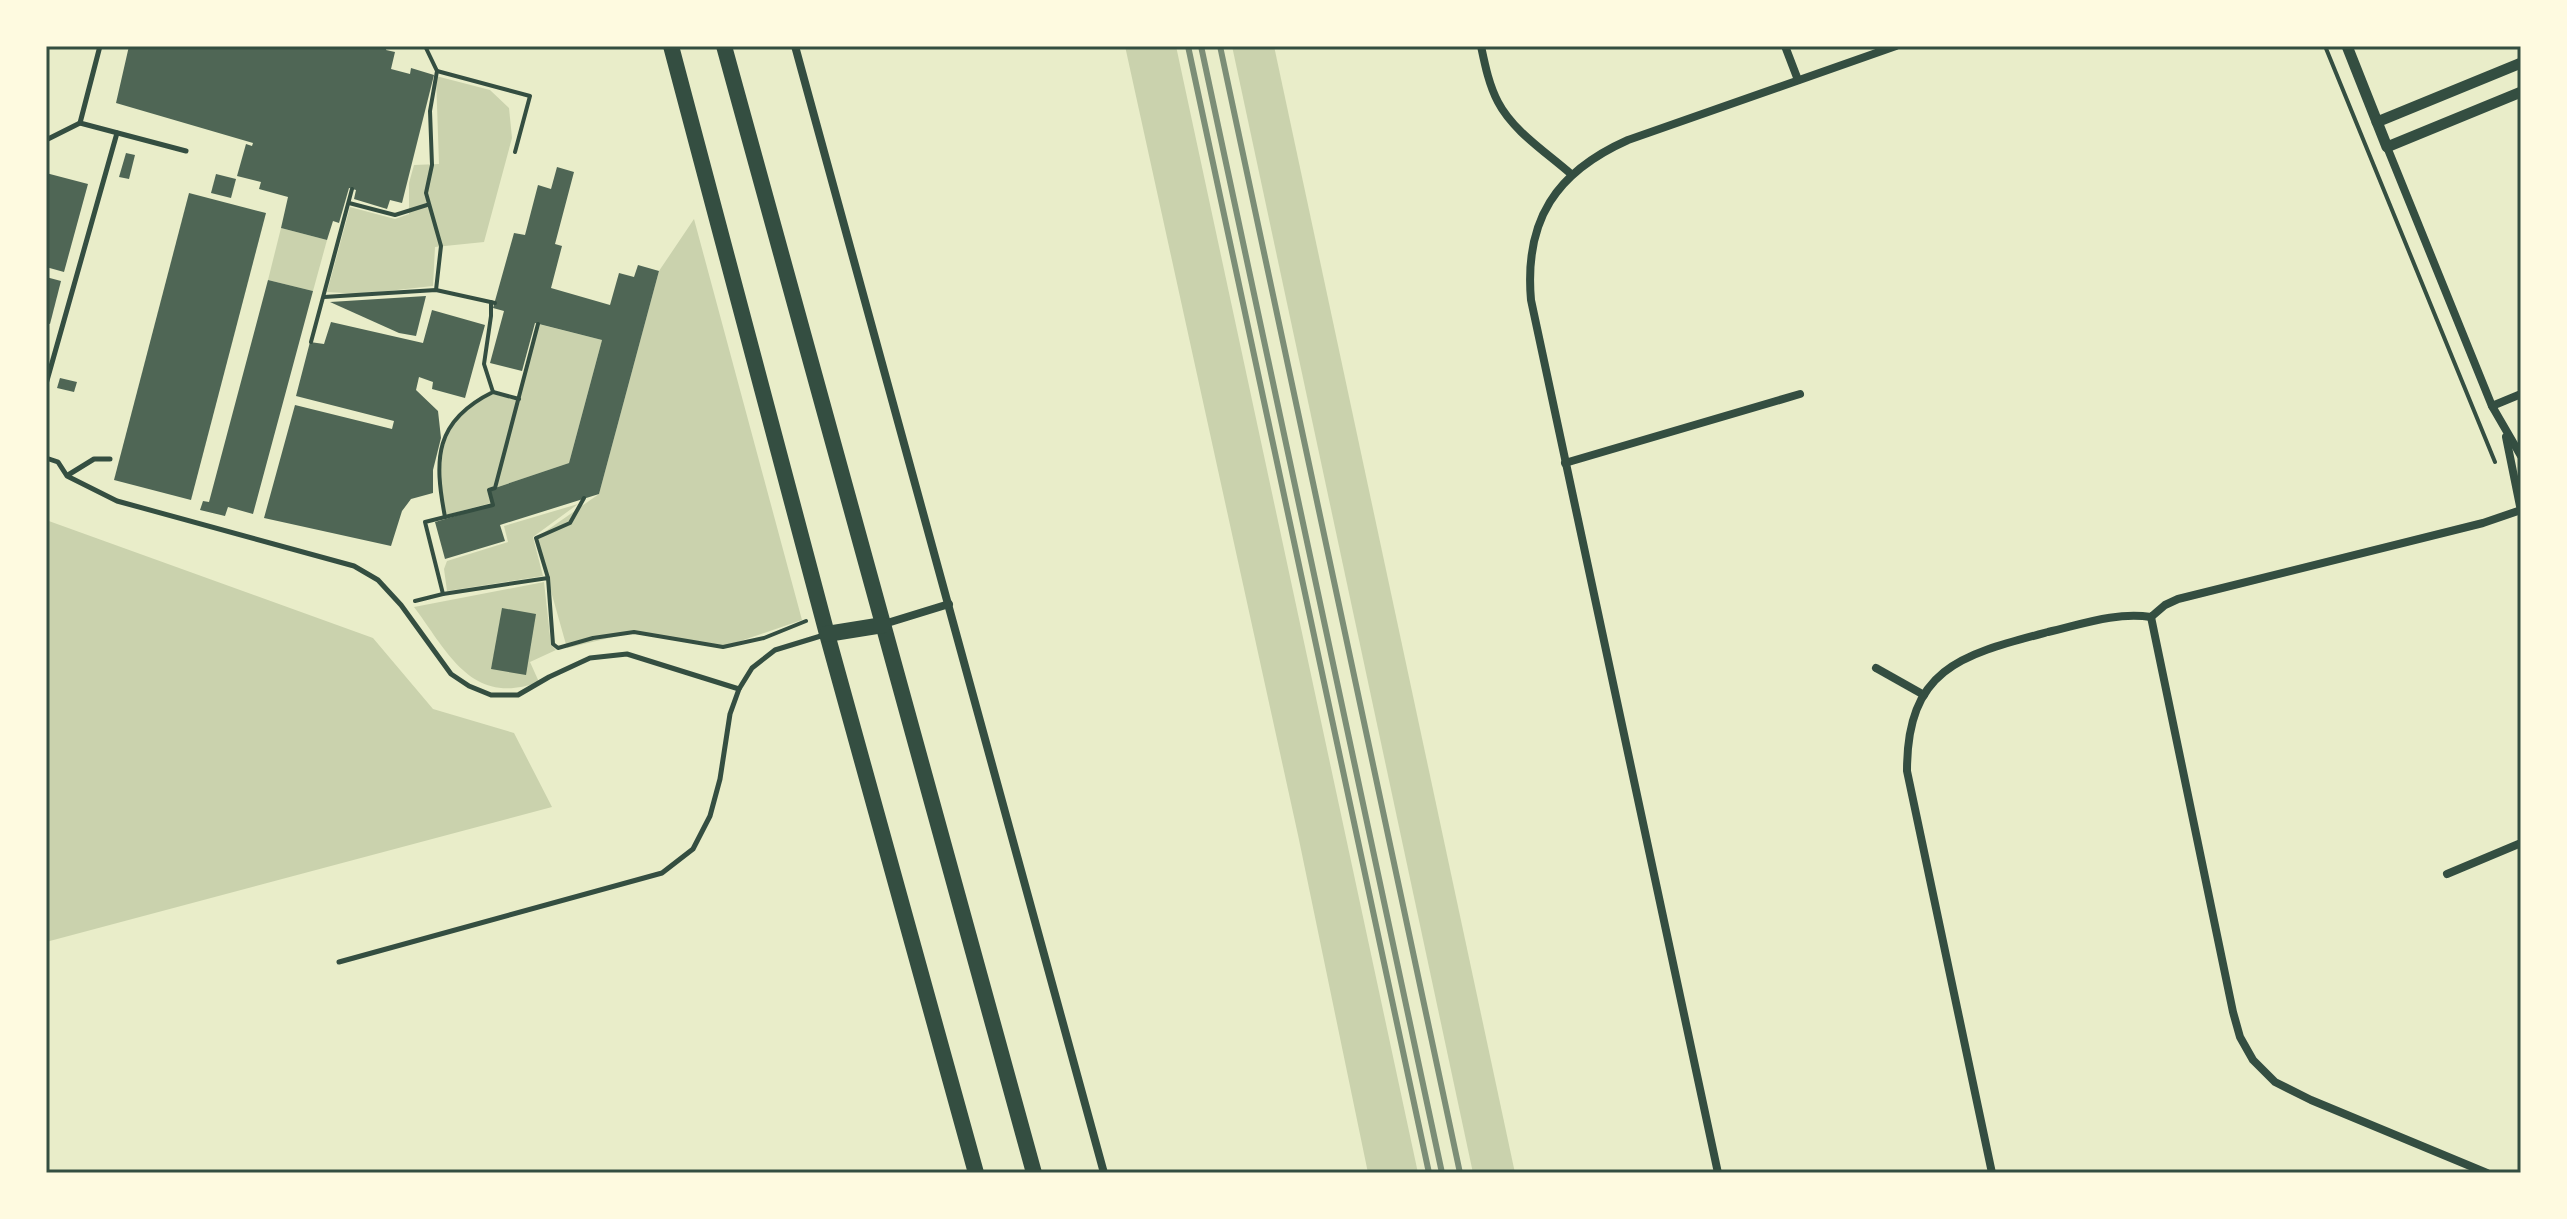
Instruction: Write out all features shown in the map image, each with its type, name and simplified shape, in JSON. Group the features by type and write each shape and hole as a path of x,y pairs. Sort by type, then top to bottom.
{"highway":[{"path":"671,46 827,634 976,1173"},
{"path":"724,46 1034,1173"},
{"path":"827,634 883,625"}],"street":[{"path":"795,46 1104,1173"},
{"path":"1481,46 1498,102 1516,127 1571,174"},
{"path":"1785,46 1798,80"},
{"path":"1718,1173 1531,300 1528,273 1532,246 1541,220 1556,193 1571,174 1597,154 1628,140 1896,46"},
{"path":"2347,46 2492,406 2521,456"},
{"path":"2377,122 2521,63"},
{"path":"2387,147 2521,92"},
{"path":"1565,463 1800,394"},
{"path":"2492,406 2521,394"},
{"path":"1992,1173 1907,771 1907,741 1913,715 1924,695 1943,672 1963,659 2000,645 2114,616 2151,617 2178,599 2483,523 2521,510 2505,432"},
{"path":"883,625 949,604"},
{"path":"2151,617 2233,1012 2240,1037 2253,1060 2275,1082 2311,1100 2487,1173"},
{"path":"1876,668 1924,695"},
{"path":"2447,874 2521,843"}],"lane":[{"path":"80,123 100,46"},
{"path":"46,140 80,123 186,151"},
{"path":"46,384 117,133"},
{"path":"46,458 58,462 67,476 117,501 354,566 378,580 401,605 451,674 491,695 518,695 590,658 627,654 739,689"},
{"path":"67,476 94,459 110,459"},
{"path":"339,962 662,873 693,849 710,816 720,779 730,714 739,689 752,668 775,650 827,634"}],"path":[{"path":"425,46 437,71 430,111 432,165 426,193 441,246 436,290"},
{"path":"2325,46 2498,470"},
{"path":"437,71 530,96 515,152"},
{"path":"311,342 352,189"},
{"path":"349,203 395,215 428,205"},
{"path":"324,297 436,290 493,303 484,364 493,392"},
{"path":"443,594 425,522 493,505 489,490 495,488 538,324"},
{"path":"445,517 437,477 444,438 453,420 473,402 493,392 519,399"},
{"path":"584,498 570,523 536,538 548,578 553,644 558,648 593,638 634,632 723,647 764,638 823,615"},
{"path":"401,605 443,594 548,578"}],"green space":[{"path":"1125,46 1176,46 1418,1173 1368,1173 1298,835"},
{"path":"1232,46 1274,46 1515,1173 1473,1173"},
{"path":"436,76 490,90 509,108 512,138 484,242 435,247 433,286 360,294 327,292 350,207 395,219 409,214 409,183 414,165 439,164"},
{"path":"694,219 802,620 723,647 634,632 567,648 536,538 599,494 659,271"},
{"path":"281,228 327,240 313,291 268,280"},
{"path":"538,324 602,340 569,463 495,488"},
{"path":"493,394 517,400 491,503 446,515 441,476 445,444 461,416"},
{"path":"578,504 533,537 543,576 447,591 444,569 447,561 508,542 504,526"},
{"path":"46,520 373,638 433,709 514,733 552,807 46,942"},
{"path":"544,582 551,645 556,650 530,662 539,682 516,688 496,687 464,671 414,607"}],"building":[{"path":"129,46 387,46 386,50 395,52 391,69 410,74 411,68 434,75 402,203 390,200 387,209 354,199 356,190 349,188 339,223 333,221 327,240 281,228 288,197 259,189 261,182 237,176 246,144 252,146 253,143 116,103"},
{"path":"126,153 135,155 129,179 119,177"},
{"path":"557,167 574,172 555,244 562,246 551,288 610,305 619,273 634,277 638,265 659,271 599,494 500,525 505,541 445,559 435,522 493,505 489,490 569,463 602,340 535,323 522,371 490,363 504,311 493,308 514,233 525,235 538,185 551,189"},
{"path":"46,173 88,184 64,272 46,267"},
{"path":"216,174 236,179 231,198 211,193"},
{"path":"189,193 266,213 191,500 114,480"},
{"path":"46,277 61,281 50,324 46,323"},
{"path":"268,280 313,291 253,514 228,507 225,516 200,510 203,501 209,502"},
{"path":"426,296 416,336 399,333 330,302"},
{"path":"432,310 485,325 465,398 432,389 433,382 419,377 416,390 438,411 441,438 433,470 433,493 411,499 402,511 391,546 264,518 295,405 392,429 394,421 296,396 310,342 324,344 331,322 423,343"},
{"path":"60,378 77,382 74,392 57,388"},
{"path":"502,608 536,614 526,675 491,669"}],"railway":[{"path":"1188,46 1429,1173"},
{"path":"1201,46 1442,1173"},
{"path":"1220,46 1460,1173"}]}
